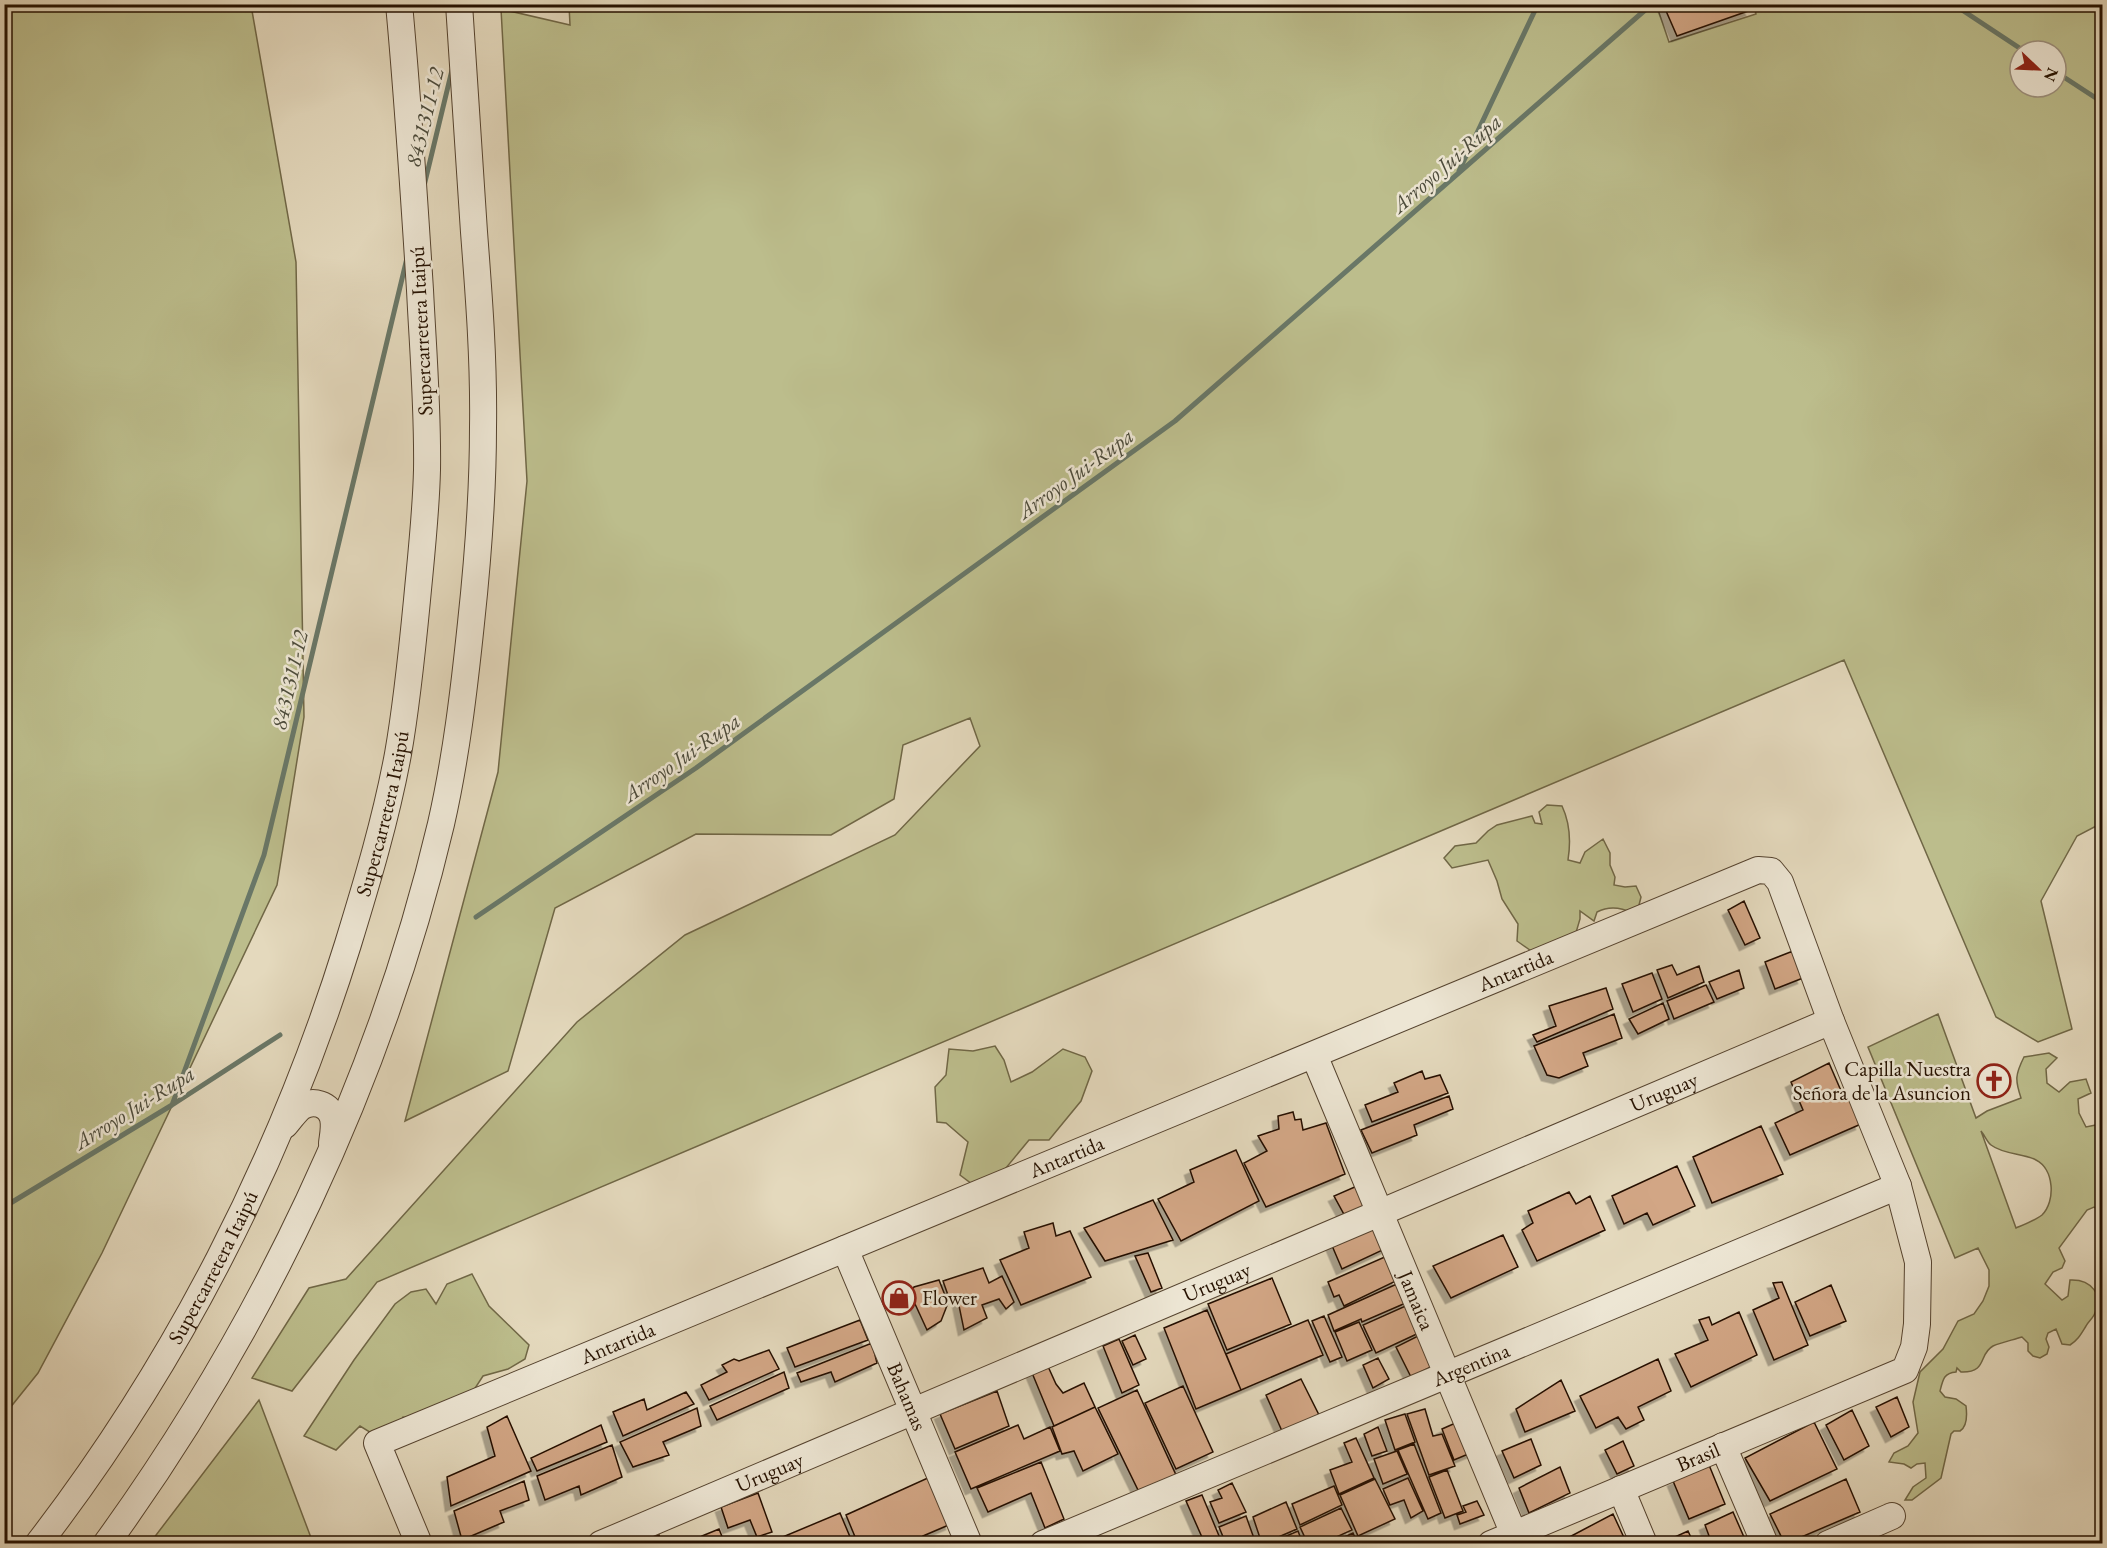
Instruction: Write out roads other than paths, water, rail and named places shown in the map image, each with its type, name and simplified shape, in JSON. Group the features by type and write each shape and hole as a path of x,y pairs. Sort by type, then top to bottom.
{"street":[{"name":"Supercarretera Itaipú","path":"38,1544 144,1394 212,1272 244,1208 320,1029 363,894 387,804 407,696 422,550 427,470 411,143 399,4"},
{"path":"106,1544 174,1444 226,1360 267,1285 330,1155 395,982 421,899 443,811 456,742 467,660 481,495 483,359 459,4"},
{"name":"Antartida","path":"419,1544 377,1443 1758,870 1771,871 1780,882 1831,1021"},
{"path":"1831,1021 1898,1186"},
{"name":"Uruguay","path":"601,1544 1831,1021"},
{"name":"Jamaica","path":"1314,1055 1447,1375 1507,1540"},
{"path":"278,1132 299,1108 309,1103 318,1103 327,1108 333,1116 334,1128 330,1155"},
{"name":"Brasil","path":"1507,1540 1621,1489 1905,1370 1914,1347 1917,1324 1918,1262 1898,1186"},
{"name":"Argentina","path":"1043,1544 1898,1186"},
{"name":"Bahamas","path":"845,1249 969,1544"},
{"path":"1723,1446 1765,1544"},
{"path":"1621,1489 1644,1544"},
{"path":"1828,1544 1892,1516"}],"waterway":[{"path":"1459,171 1538,4"},
{"name":"Arroyo Jui-Rupa","path":"476,917 696,768 1175,421 1652,4"},
{"path":"1953,4 2008,40"},
{"name":"8431311-12","path":"424,186 452,70"},
{"path":"2068,80 2102,102"},
{"name":"8431311-12","path":"172,1105 264,855 407,258"},
{"name":"Arroyo Jui-Rupa","path":"4,1207 172,1105 280,1035"}],"place":[{"name":"Capilla Nuestra Señora de la Asuncion","path":"1994,1081"},
{"name":"Flower","path":"899,1298"}]}
